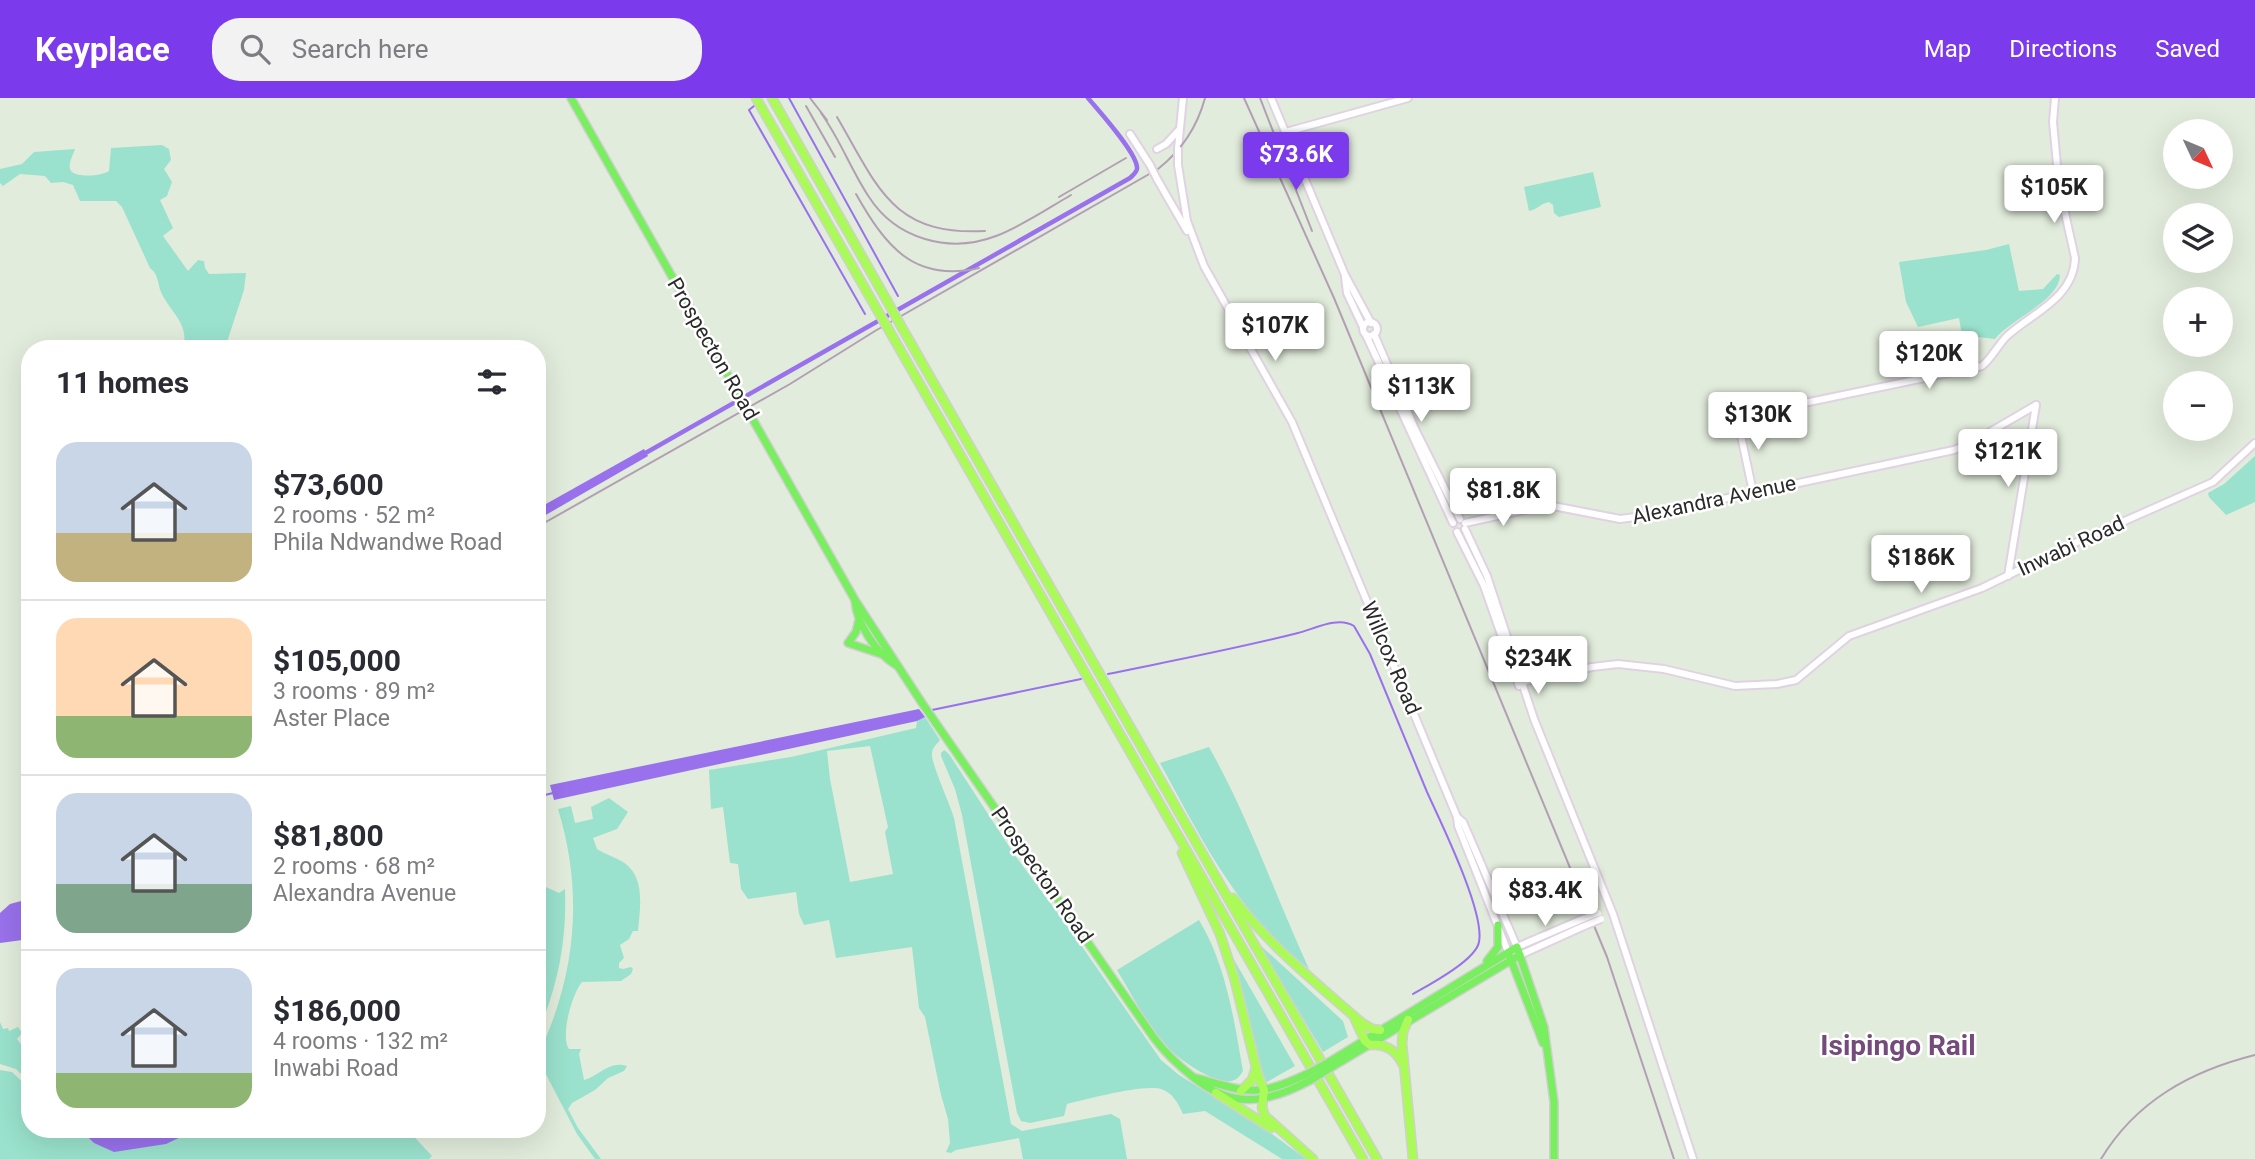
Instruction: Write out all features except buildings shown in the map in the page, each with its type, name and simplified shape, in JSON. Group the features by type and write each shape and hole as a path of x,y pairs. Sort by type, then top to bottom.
{"highway":[{"path":"756,98 1363,1159"},
{"path":"772,98 1377,1159"},
{"path":"1178,835 1177,843 1220,934 1264,1095 1262,1108 1265,1116 1313,1159"},
{"path":"1218,879 1268,940 1352,1015 1369,1028 1380,1030"},
{"path":"1352,1015 1367,1043 1390,1048 1397,1054 1404,1069"},
{"path":"1408,1020 1403,1032 1404,1069 1413,1159"},
{"path":"1241,1091 1252,1080 1256,1068"},
{"path":"1216,1093 1286,1137"}],"main road":[{"name":"Prospecton Road","path":"571,98 855,600 922,704 1172,1060 1216,1093 1240,1099 1264,1095 1309,1077 1408,1020 1518,951"},
{"path":"855,600 859,619 869,636 884,655 898,666"},
{"path":"859,619 856,632 848,643 884,655"},
{"path":"1479,969 1496,952 1499,942 1498,925"},
{"path":"1518,951 1544,1027 1554,1102 1554,1159"},
{"name":"Prospecton Road","path":"1367,1043 1380,1030 1479,969 1510,956"},
{"path":"1510,956 1549,1057"},
{"name":"Prospecton Road","path":"1193,1077 1264,1095"}],"street":[{"path":"1183,98 1178,131 1178,165 1181,190 1194,241"},
{"path":"1271,98 1345,275 1371,323 1376,326 1374,334 1415,429 1487,576 1520,683"},
{"path":"1286,132 1408,98"},
{"path":"1753,492 1737,417 1982,366 2010,334 2053,302 2069,279 2075,258 2059,177 2053,122 2055,98"},
{"path":"1157,149 1166,145 1178,131"},
{"path":"1130,134 1194,241"},
{"name":"Willcox Road","path":"1194,241 1210,280 1292,422 1457,817 1458,826 1510,956"},
{"path":"1345,275 1348,293 1366,335 1454,530 1484,586 1534,719 1612,911 1693,1159"},
{"path":"1363,327 1371,323"},
{"path":"1366,335 1374,334"},
{"name":"Alexandra Avenue","path":"1463,524 1548,505 1627,519 1954,450 1977,440 2036,405 2008,576"},
{"name":"Inwabi Road","path":"1520,683 1618,664 1664,669 1735,685 1788,682 1806,674 1826,653 1849,636 1972,592 2213,482 2255,443"},
{"path":"1453,523 1463,524"},
{"path":"1457,532 1463,524"},
{"name":"Willcox Road","path":"1457,817 1463,822 1518,951"},
{"name":"Prospecton Road","path":"1518,951 1612,911"}],"shaded area":[{"path":"162,145 169,149 171,160 164,169 172,182 167,196 160,200 173,228 163,236 188,271 198,260 204,261 209,274 246,273 244,290 228,340 184,340 181,325 161,292 156,276 122,207 116,201 80,201 73,185 51,183 45,176 20,174 3,186 0,183 0,169 22,164 34,152 75,149 70,163 71,171 78,175 101,174 109,171 111,148"},
{"path":"1593,172 1601,207 1559,217 1549,202 1529,211 1524,187"},
{"path":"2009,244 2019,291 2043,289 2057,274 2060,275 2052,293 1995,339 1962,335 1959,318 1918,327 1906,302 1899,262 1986,250"},
{"path":"644,449 648,456 546,515 546,504"},
{"path":"2255,456 2255,502 2226,515 2208,493 2224,484"},
{"path":"919,709 925,717 917,721 554,800 550,785"},
{"path":"925,717 940,740 933,750 932,759 954,818 1011,1124 1022,1131 1111,1114 1120,1119 1127,1159 1023,1159 1019,1138 946,1152 950,1143 948,1119 925,1017 919,1008 912,947 836,958 829,920 804,925 799,914 796,892 748,899 741,889 738,864 730,863 723,807 711,809 709,770 791,757 916,728 917,721","holes":["870,746 888,827 885,832 893,874 850,882 827,751"]},
{"path":"1209,747 1249,829 1309,969 1284,948 1242,900 1207,848 1160,763"},
{"path":"944,750 1014,854 1161,1060 1179,1075 1264,1128 1306,1159 1282,1159 1205,1111 1183,1114 1172,1096 1161,1089 1129,1090 1101,1096 1067,1104 1064,1116 1030,1123 1021,1121 1017,1113 962,815 955,789 941,756"},
{"path":"609,798 628,812 617,829 593,838 597,849 630,868 640,893 638,931 633,931 629,939 620,945 624,958 619,963 619,968 631,967 631,974 621,981 582,982 571,1005 567,1025 569,1049 581,1049 579,1054 584,1080 615,1065 627,1066 624,1071 608,1078 595,1090 572,1103 568,1109 578,1128 601,1159 595,1159 577,1134 546,1074 546,1036 568,966 572,935 571,872 558,809 571,806 575,823 593,819 591,807"},
{"path":"546,887 559,893 565,889 563,945 546,1012"},
{"path":"21,901 21,940 0,943 0,913 10,904"},
{"path":"1199,920 1216,955 1232,1012 1243,1071 1231,1081 1206,1075 1186,1063 1165,1045 1145,1018 1117,970"},
{"path":"1225,944 1295,1066 1267,1082 1258,1076 1250,1025"},
{"path":"1259,944 1343,1021 1348,1037 1323,1052"},
{"path":"0,1022 3,1029 8,1028 9,1031 18,1027 21,1032 17,1039 21,1044 21,1074 16,1069 0,1064"},
{"path":"0,1070 12,1072 21,1080 21,1138 88,1138 94,1143 151,1138 415,1138 432,1156 429,1159 0,1159"},
{"path":"89,1138 179,1138 166,1144 114,1152"}],"waterway":[{"path":"789,98 898,296"},
{"path":"642,455 1130,178 1137,169 1132,154 1088,98"},
{"path":"754,106 749,110 865,314"},
{"path":"1108,674 1251,644 1333,623 1341,622 1354,626 1370,654 1460,867 1479,928 1479,942 1470,956 1413,994"},
{"path":"932,710 1081,679"},
{"path":"546,795 553,793"}],"railway":[{"path":"810,98 827,120"},
{"path":"546,522 790,384 875,331 1158,169 1188,138 1205,98"},
{"path":"1244,98 1334,298 1607,957 1674,1159"},
{"path":"1260,98 1312,231"},
{"path":"806,106 835,157"},
{"path":"821,113 869,197 880,211 909,233 925,239 960,243 996,236 1071,195"},
{"path":"837,117 877,185 908,216 928,225 954,230 985,231"},
{"path":"1059,197 1126,158"},
{"path":"856,194 878,229 904,256 919,265 936,270 979,268"},
{"path":"2101,1159 2131,1121 2167,1091 2209,1070 2255,1055"}],"district":[{"name":"Isipingo Rail","path":"1898,1045"}]}
